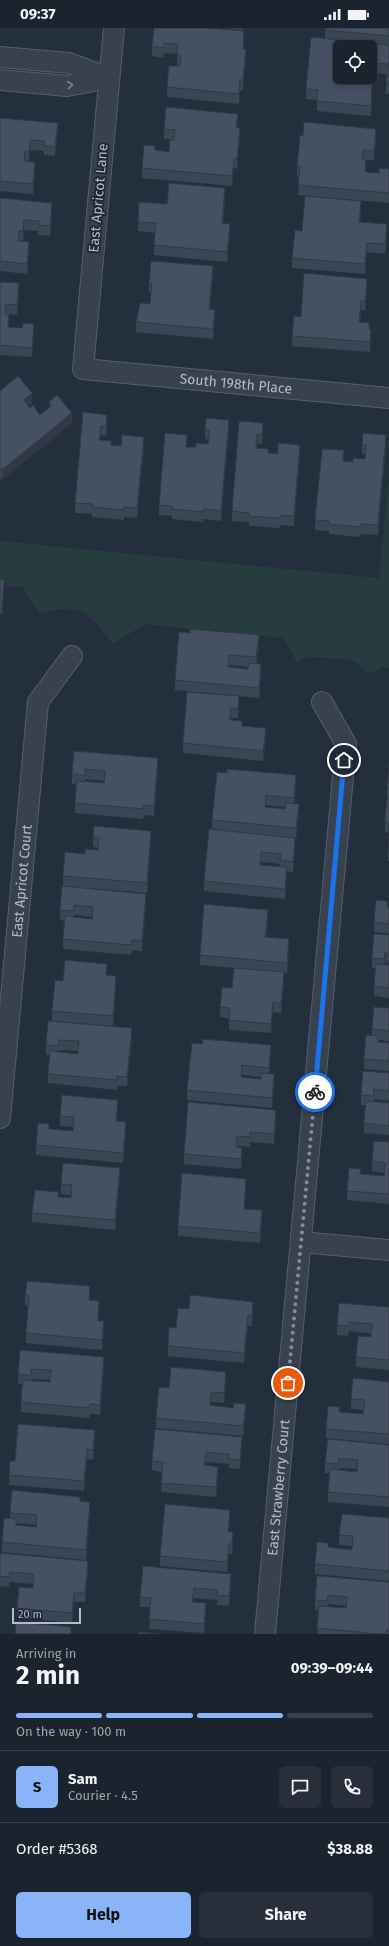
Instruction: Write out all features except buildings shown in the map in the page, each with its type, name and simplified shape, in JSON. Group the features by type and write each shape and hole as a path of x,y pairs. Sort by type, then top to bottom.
{"street":[{"name":"East Apricot Lane","path":"83,369 114,28"},
{"path":"8,57 69,63 109,78 67,86 6,81 8,57"},
{"name":"South 198th Place","path":"83,369 389,398"},
{"name":"East Apricot Court","path":"0,1118 38,702 72,656"},
{"name":"East Strawberry Court","path":"265,1634 346,744 322,702"},
{"path":"301,1242 389,1250"}],"green space":[{"path":"389,476 389,668 383,667 368,674 358,663 347,659 308,657 297,662 283,638 145,624 113,644 97,624 82,612 74,609 65,609 40,614 22,587 0,585 0,541 379,578"}],"way so far":[{"path":"288,1383 315,1092"}],"route":[{"path":"315,1092 344,760"}]}
